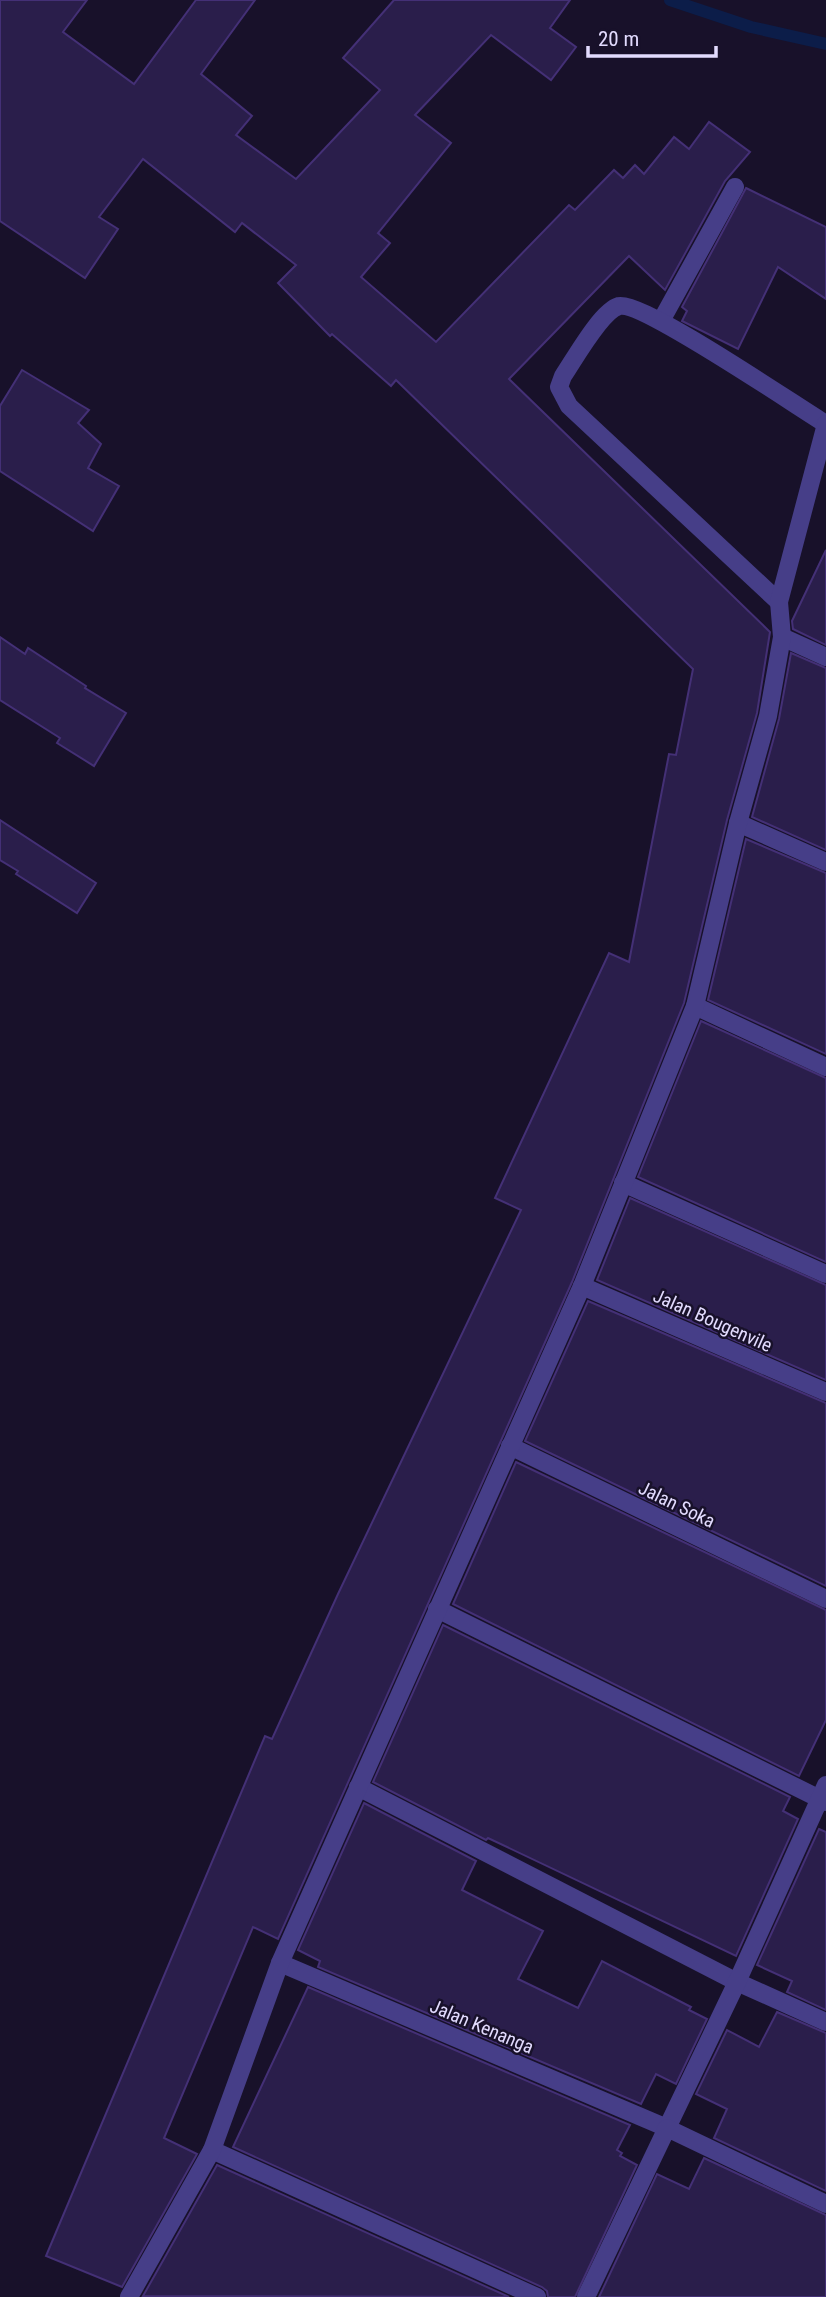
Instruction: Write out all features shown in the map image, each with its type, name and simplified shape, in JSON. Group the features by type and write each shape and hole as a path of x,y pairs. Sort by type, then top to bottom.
{"street":[{"path":"661,321 735,187"},
{"path":"129,2297 212,2150 280,1963 582,1286 695,1006 738,823 768,716 782,637 779,602 826,424 661,321 628,306 618,306 607,313 563,376 559,387 569,406 779,602"},
{"path":"782,637 826,657"},
{"path":"738,823 826,862"},
{"path":"695,1006 826,1067"},
{"path":"623,1183 826,1274"},
{"name":"Jalan Bougenvile","path":"582,1286 826,1392"},
{"name":"Jalan Soka","path":"510,1446 826,1599"},
{"path":"437,1609 824,1796 586,2297"},
{"path":"358,1787 737,1982 826,2022"},
{"name":"Jalan Kenanga","path":"280,1963 667,2128 826,2204"},
{"path":"212,2150 537,2297"}],"building":[{"path":"0,0 87,0 63,32 134,84 196,0 255,0 201,74 252,116 236,135 296,179 380,90 343,58 394,0 570,0 550,28 576,47 551,80 491,35 415,115 451,143 378,233 390,243 361,277 436,342 569,205 575,210 614,170 623,178 635,165 644,174 674,137 689,149 709,122 750,152 725,181 665,290 629,256 509,379 770,632 757,713 727,820 684,1003 572,1282 278,1939 253,1927 164,2138 197,2154 122,2287 46,2256 265,1736 272,1739 521,1210 495,1198 609,953 629,962 669,754 676,755 693,669 396,380 391,386 332,334 330,336 278,283 296,265 242,223 235,232 143,159 99,217 118,229 85,278 0,221"},
{"path":"746,188 826,227 826,299 778,267 738,349 682,321 687,311 682,307"},
{"path":"22,370 89,410 78,423 101,444 88,468 119,486 93,531 0,471 0,406"},
{"path":"826,550 826,645 793,629 792,621"},
{"path":"0,637 25,654 28,648 126,713 94,766 57,743 60,738 0,700"},
{"path":"791,653 826,668 826,850 752,817 779,719"},
{"path":"0,820 96,883 77,913 16,874 18,871 0,860"},
{"path":"746,839 826,873 826,1054 708,1000"},
{"path":"701,1021 826,1078 826,1262 638,1177"},
{"path":"630,1198 826,1285 826,1380 597,1280"},
{"path":"588,1301 826,1403 826,1586 525,1441"},
{"path":"516,1462 826,1610 826,1720 799,1776 453,1604"},
{"path":"443,1625 790,1797 783,1811 798,1819 736,1956 488,1838 486,1840 373,1782"},
{"path":"364,1803 476,1861 462,1890 543,1931 518,1979 578,2008 602,1961 691,2007 689,2010 707,2019 676,2084 656,2074 641,2104 318,1967 320,1961 298,1950"},
{"path":"819,1829 826,1832 826,2010 787,1992 792,1981 757,1965"},
{"path":"308,1987 630,2125 617,2150 622,2153 620,2156 637,2165 575,2297 548,2297 547,2291 542,2287 233,2147"},
{"path":"777,2012 826,2033 826,2191 714,2138 727,2109 696,2094 727,2030 759,2047"},
{"path":"704,2158 826,2215 826,2297 599,2297 657,2174 689,2189"},
{"path":"217,2165 509,2297 143,2296"}],"waterway":[{"path":"670,0 751,27 826,44"}]}
